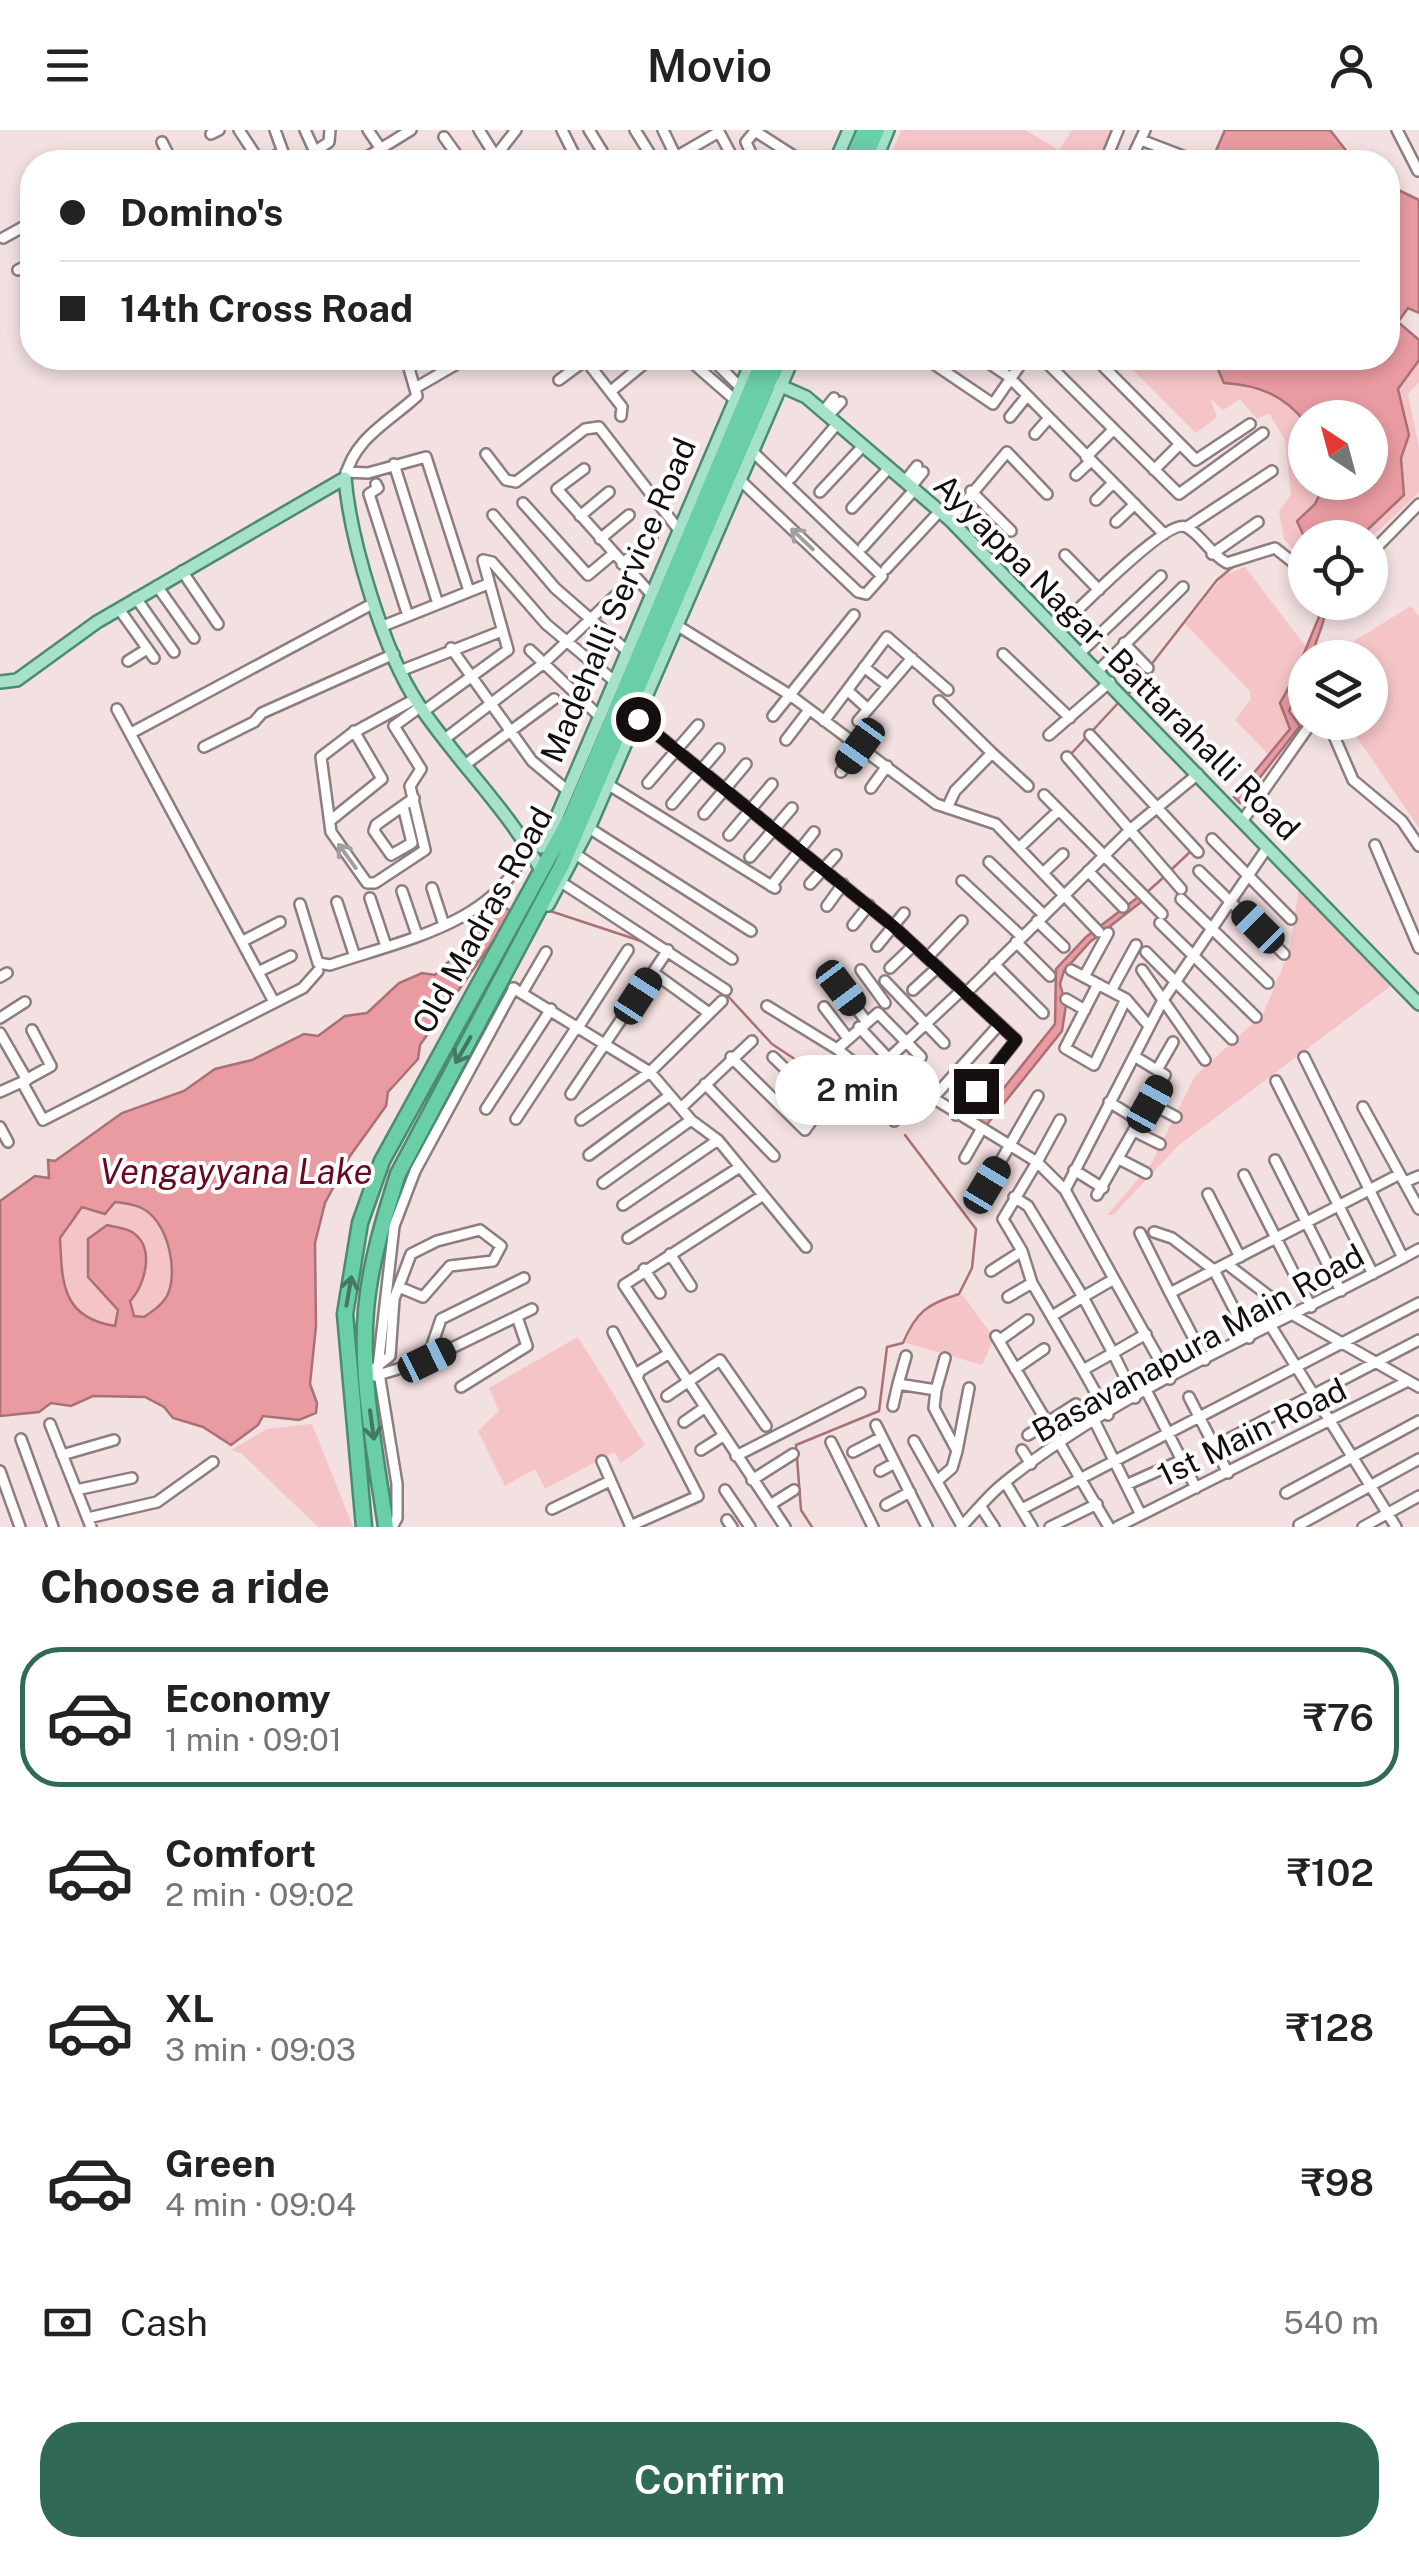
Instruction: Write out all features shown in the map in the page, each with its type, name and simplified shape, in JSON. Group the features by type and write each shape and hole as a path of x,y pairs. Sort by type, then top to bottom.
{"highway":[{"name":"Old Madras Road","path":"364,1527 344,1314 360,1224 382,1161 572,815 759,370"},
{"name":"Old Madras Road","path":"389,1527 366,1310 381,1226 398,1174 513,988 533,924 623,728 759,370"},
{"path":"556,820 572,815"}],"main road":[{"name":"Madehalli Service Road","path":"556,820 737,393 758,370"},
{"path":"533,924 562,882 590,828 752,452 760,370"},
{"name":"Ayyappa Nagar - Battarahalli Road","path":"763,370 830,417 945,515 1059,628 1419,1004"},
{"path":"0,682 17,680 118,608 346,475 374,603 400,671 419,706 527,842 542,872"},
{"path":"527,842 532,839 544,845 556,820"}],"street":[{"path":"318,150 328,142 330,130"},
{"path":"368,130 381,149 409,131"},
{"path":"501,150 516,130"},
{"path":"1397,130 1418,171"},
{"path":"692,150 719,131"},
{"path":"742,150 750,134 761,132 786,150"},
{"path":"1143,135 1172,150"},
{"path":"444,137 453,150"},
{"path":"162,142 166,150"},
{"path":"747,145 749,150"},
{"path":"3,238 20,229"},
{"path":"411,370 417,396 356,450 346,475 426,457 469,591"},
{"path":"417,387 446,370"},
{"path":"559,380 571,370"},
{"path":"594,370 622,407 621,416"},
{"path":"611,391 636,370"},
{"path":"703,370 737,393"},
{"path":"719,370 737,393"},
{"path":"943,370 993,404 1014,370"},
{"path":"999,370 1164,534"},
{"path":"1054,370 1178,494 1264,433"},
{"path":"1107,370 1208,472"},
{"path":"1010,417 1027,396"},
{"path":"791,478 838,400"},
{"path":"1035,434 1048,418"},
{"path":"1196,460 1250,424"},
{"path":"486,454 506,480 516,482 585,429 598,428 678,530"},
{"path":"1076,475 1112,430"},
{"path":"1154,470 1180,444"},
{"path":"820,492 863,446"},
{"path":"740,480 858,592 866,594 882,576 752,452"},
{"path":"886,569 971,491 1007,452 1047,494"},
{"path":"394,464 438,604"},
{"path":"852,508 889,468"},
{"path":"584,469 557,490 651,594"},
{"path":"864,547 920,469"},
{"path":"1059,628 1164,534 1176,526 1186,527 1272,472"},
{"path":"1096,500 1113,483"},
{"path":"376,484 378,488 369,494 408,616"},
{"path":"971,491 1011,531"},
{"path":"580,516 609,492"},
{"path":"524,503 588,575 613,554"},
{"path":"1116,522 1135,504"},
{"path":"1388,536 1419,504"},
{"path":"493,515 542,574 626,650"},
{"path":"600,539 628,515"},
{"path":"1212,554 1258,522"},
{"path":"1186,527 1212,554 1227,563 1275,548 1288,558"},
{"path":"622,564 652,538"},
{"path":"394,726 508,650 476,547"},
{"path":"1066,556 1098,590"},
{"path":"480,560 492,562 566,642 613,680"},
{"path":"182,571 218,624"},
{"path":"1082,652 1160,576"},
{"path":"446,738 544,663 634,578"},
{"path":"383,626 488,584"},
{"path":"157,586 194,638"},
{"path":"1099,670 1183,587"},
{"path":"136,598 174,652"},
{"path":"133,732 374,603"},
{"path":"118,608 154,658"},
{"path":"773,716 854,615"},
{"path":"678,626 790,695 947,808 996,824 1104,932 1084,977"},
{"path":"400,671 451,648 502,632"},
{"path":"824,721 887,637 948,690"},
{"path":"1124,644 1148,668"},
{"path":"128,661 147,648"},
{"path":"451,648 509,733 550,780 568,791"},
{"path":"530,650 598,714"},
{"path":"204,748 254,722 262,713 394,654"},
{"path":"1003,654 1070,718"},
{"path":"858,720 912,658"},
{"path":"864,667 888,686"},
{"path":"1049,736 1110,682"},
{"path":"846,690 868,709"},
{"path":"466,764 554,699"},
{"path":"939,700 1028,786"},
{"path":"383,714 420,769 410,786 427,842 425,850 405,857 375,884 368,883 331,832 320,758 383,714 419,706"},
{"path":"117,709 133,732 274,1002"},
{"path":"786,740 809,710"},
{"path":"638,719 893,926 1017,1043 956,1115"},
{"path":"648,783 698,725"},
{"path":"332,820 382,780 383,774 354,732"},
{"path":"1090,735 1195,849"},
{"path":"1243,820 1299,740"},
{"path":"1336,740 1353,780 1402,822 1419,846"},
{"path":"841,772 860,746"},
{"path":"672,804 719,749"},
{"path":"947,808 956,791 992,753"},
{"path":"1067,757 1171,873 1181,894 1268,984"},
{"path":"704,814 746,764"},
{"path":"871,788 887,766"},
{"path":"871,1075 994,964 1131,829 1198,774"},
{"path":"729,835 772,784"},
{"path":"608,785 773,887 814,832"},
{"path":"1044,795 1256,1017"},
{"path":"405,857 388,854 374,832 414,798"},
{"path":"403,806 414,835 405,857"},
{"path":"750,857 792,808"},
{"path":"1020,847 1058,810"},
{"path":"590,828 751,930"},
{"path":"1212,839 1291,919"},
{"path":"300,904 320,966 355,957 444,925 496,894 518,865 527,842"},
{"path":"1375,846 1419,948"},
{"path":"1065,1190 1163,1000 1267,848"},
{"path":"1044,872 1063,854"},
{"path":"576,855 732,958"},
{"path":"810,884 836,855"},
{"path":"989,862 1064,947"},
{"path":"1088,871 1123,907"},
{"path":"1199,871 1284,954"},
{"path":"562,882 726,990"},
{"path":"962,882 1050,976"},
{"path":"826,906 843,884"},
{"path":"432,888 444,925"},
{"path":"402,891 416,936"},
{"path":"370,898 386,946"},
{"path":"336,902 355,957"},
{"path":"852,926 869,906"},
{"path":"876,946 904,913"},
{"path":"928,958 962,921"},
{"path":"242,941 280,922"},
{"path":"1111,990 1136,944"},
{"path":"890,968 914,946"},
{"path":"516,1119 628,950"},
{"path":"546,952 513,988 650,1072 691,1120 718,1140 806,1247"},
{"path":"571,1094 666,952"},
{"path":"1146,952 1232,1038"},
{"path":"258,972 291,956"},
{"path":"994,964 1043,1012"},
{"path":"914,990 938,967"},
{"path":"861,970 885,1003"},
{"path":"1071,970 1126,999 1149,1026"},
{"path":"1142,970 1205,1060"},
{"path":"0,1034 43,1120 302,988 318,971"},
{"path":"654,972 709,1013"},
{"path":"885,981 944,1042"},
{"path":"1098,984 1066,1048 1094,1065 1126,999"},
{"path":"841,988 887,1062 919,1093 1037,1162 1065,1190 1170,1379"},
{"path":"836,1050 878,1013 894,993"},
{"path":"1066,999 1085,1010"},
{"path":"581,1120 650,1072 722,1001"},
{"path":"0,1018 25,1002"},
{"path":"768,1006 883,1086"},
{"path":"824,1007 847,1037"},
{"path":"486,1109 551,1009"},
{"path":"878,1013 921,1058"},
{"path":"933,1098 998,1026"},
{"path":"0,1092 51,1064 32,1030"},
{"path":"682,1107 752,1041"},
{"path":"1157,1070 1173,1042"},
{"path":"1074,1170 1100,1192 1150,1104 1165,1075 1134,1056"},
{"path":"732,1058 804,1130 823,1105 773,1057"},
{"path":"1304,1057 1403,1258"},
{"path":"1276,1081 1373,1274"},
{"path":"705,1084 774,1156"},
{"path":"894,1121 919,1093"},
{"path":"589,1156 669,1096"},
{"path":"987,1185 1038,1096"},
{"path":"1110,1102 1160,1144"},
{"path":"1150,1104 1176,1116"},
{"path":"1363,1107 1419,1209"},
{"path":"603,1182 691,1120"},
{"path":"992,1228 1003,1220 1060,1120"},
{"path":"0,1127 8,1142"},
{"path":"965,1158 981,1130"},
{"path":"622,1204 718,1140"},
{"path":"1119,1160 1146,1173"},
{"path":"1275,1160 1341,1291"},
{"path":"628,1238 740,1167"},
{"path":"1244,1175 1311,1307"},
{"path":"1170,1294 1369,1189 1419,1176"},
{"path":"1208,1194 1240,1258"},
{"path":"762,1196 644,1269 624,1283 624,1289 785,1527"},
{"path":"1014,1196 1028,1206 1083,1297 1135,1398"},
{"path":"1003,1220 1022,1251 1032,1282 1108,1415"},
{"path":"373,1372 390,1356 399,1287 411,1254 437,1241 480,1230 501,1246 493,1261 450,1266 422,1298 399,1287"},
{"path":"1154,1232 1172,1238 1214,1270 1249,1338"},
{"path":"1140,1233 1206,1360"},
{"name":"Basavanapura Main Road","path":"962,1526 1005,1482 1062,1442 1170,1379 1419,1249"},
{"path":"991,1271 1022,1251"},
{"path":"670,1254 691,1286"},
{"path":"1227,1264 1295,1316 1414,1382"},
{"path":"644,1269 660,1293"},
{"path":"427,1360 442,1319 524,1278"},
{"path":"1052,1316 1114,1278"},
{"path":"1008,1298 1032,1282"},
{"path":"1022,1509 1419,1303"},
{"path":"373,1372 427,1360 532,1310"},
{"path":"461,1387 526,1346 517,1317"},
{"path":"1028,1320 998,1338 1050,1420 1108,1527"},
{"path":"1272,1328 1396,1527"},
{"path":"602,1461 630,1526 698,1496 614,1332"},
{"path":"1083,1370 1146,1334"},
{"path":"1215,1446 1419,1340"},
{"path":"1015,1369 1044,1350"},
{"path":"637,1378 668,1354"},
{"path":"893,1406 906,1356"},
{"path":"945,1358 934,1408 957,1451"},
{"path":"666,1396 720,1360 766,1426"},
{"name":"1st Main Road","path":"1117,1527 1414,1382"},
{"path":"898,1384 936,1390"},
{"path":"937,1481 952,1468 969,1388"},
{"path":"1146,1392 1196,1488"},
{"path":"736,1456 860,1393"},
{"path":"1189,1397 1228,1473"},
{"path":"1028,1435 1076,1404"},
{"path":"684,1422 704,1408"},
{"path":"1286,1493 1419,1421"},
{"path":"1095,1423 1142,1515"},
{"path":"50,1424 90,1523 157,1502 213,1462"},
{"path":"876,1425 926,1524 914,1527"},
{"path":"701,1450 722,1436"},
{"path":"854,1452 882,1437"},
{"path":"21,1440 53,1527"},
{"path":"62,1455 114,1440"},
{"path":"914,1440 962,1526"},
{"path":"831,1442 873,1527"},
{"path":"1022,1450 1031,1464"},
{"path":"752,1480 793,1454"},
{"path":"1300,1525 1419,1459"},
{"path":"1126,1485 1182,1460"},
{"path":"880,1471 895,1462"},
{"path":"0,1470 20,1527"},
{"path":"76,1490 132,1478"},
{"path":"552,1508 610,1481"},
{"path":"1005,1482 1032,1527"},
{"path":"725,1490 750,1527"},
{"path":"770,1505 794,1490"},
{"path":"886,1505 910,1492"},
{"path":"1363,1527 1419,1496"},
{"path":"1050,1527 1096,1504"},
{"path":"981,1507 994,1527"}],"shaded area":[{"path":"901,130 1025,130 1059,150 893,150"},
{"path":"1072,130 1119,130 1110,150 1059,150"},
{"path":"1419,360 1419,382 1408,394 1419,448 1419,492 1388,522 1378,520 1404,495 1401,458 1409,435 1398,390"},
{"path":"1133,370 1219,370 1225,383 1260,389 1284,399 1288,402 1288,468 1285,440 1269,413 1257,419 1240,399 1223,410 1210,398 1217,417 1196,433"},
{"path":"1288,499 1316,500 1299,520 1288,520 1288,544 1279,511"},
{"path":"1245,567 1301,640 1288,640 1288,689 1280,703 1288,731 1269,755 1235,720 1251,699 1250,691 1185,624 1223,576"},
{"path":"1411,606 1419,617 1419,828 1359,740 1388,740 1388,640 1356,640"},
{"path":"1299,888 1392,985 1179,1145 1113,1215 1107,1215 1151,1164 1195,1076 1263,1014 1289,952"},
{"path":"114,1202 138,1206 153,1216 166,1237 172,1262 170,1286 163,1302 144,1317 134,1316 129,1301 88,1239 88,1277 118,1310 115,1327 94,1324 78,1313 68,1299 59,1266 59,1249 71,1218 83,1207"},
{"path":"963,1295 994,1338 982,1365 906,1343 914,1324 927,1309"},
{"path":"578,1337 645,1445 621,1463 614,1452 545,1489 535,1469 505,1486 478,1431 499,1411 489,1388"},
{"path":"312,1424 353,1527 318,1527 241,1453 231,1450 267,1429"}],"water":[{"path":"1225,130 1330,130 1346,150 1216,150"},
{"path":"1400,191 1419,200 1419,313 1408,308 1400,319"},
{"path":"1400,324 1419,340 1419,360 1398,389 1409,435 1401,458 1404,495 1378,520 1298,520 1317,500 1388,500 1388,400 1288,400 1288,405 1248,386 1224,383 1218,370 1400,370"},
{"path":"1318,620 1323,620 1317,640 1309,640"},
{"path":"1288,687 1288,724 1280,703"},
{"path":"1288,731 1289,740 1240,803 1234,797"},
{"path":"1142,894 1145,899 1090,942 1064,971 1060,984 1066,1005 1062,1031 984,1128 976,1123 1055,1024 1056,969 1086,937"},
{"name":"Vengayyana Lake","path":"505,907 513,913 420,1045 418,1059 388,1092 386,1106 350,1156 325,1203 315,1243 316,1326 310,1384 317,1403 316,1413 299,1420 263,1416 258,1425 231,1445 203,1427 173,1418 164,1407 145,1397 93,1396 71,1406 51,1403 39,1412 0,1416 0,1201 35,1176 49,1178 48,1160 55,1161 122,1113 184,1091 215,1069 252,1060 304,1034 318,1036 345,1016 367,1013 399,983 422,973 435,975","holes":["115,1202 138,1206 153,1217 165,1237 172,1274 163,1302 144,1317 134,1316 130,1301 144,1277 144,1247 129,1231 107,1225 88,1239 88,1277 118,1310 115,1326 84,1315 68,1296 60,1238 82,1207 105,1214"]}],"waterway":[{"path":"1126,697 1217,580 1234,566"},
{"path":"1070,755 1119,702"},
{"path":"1171,870 1190,852"},
{"path":"1145,894 1165,876"},
{"path":"547,910 644,942"},
{"path":"726,994 772,1044 888,1121"},
{"path":"812,1527 801,1510 796,1445 879,1411 887,1347 903,1343 924,1311 959,1294 972,1268 976,1229 905,1135"}],"route":[{"path":"638,719 893,926 1016,1040 976,1091"}]}
